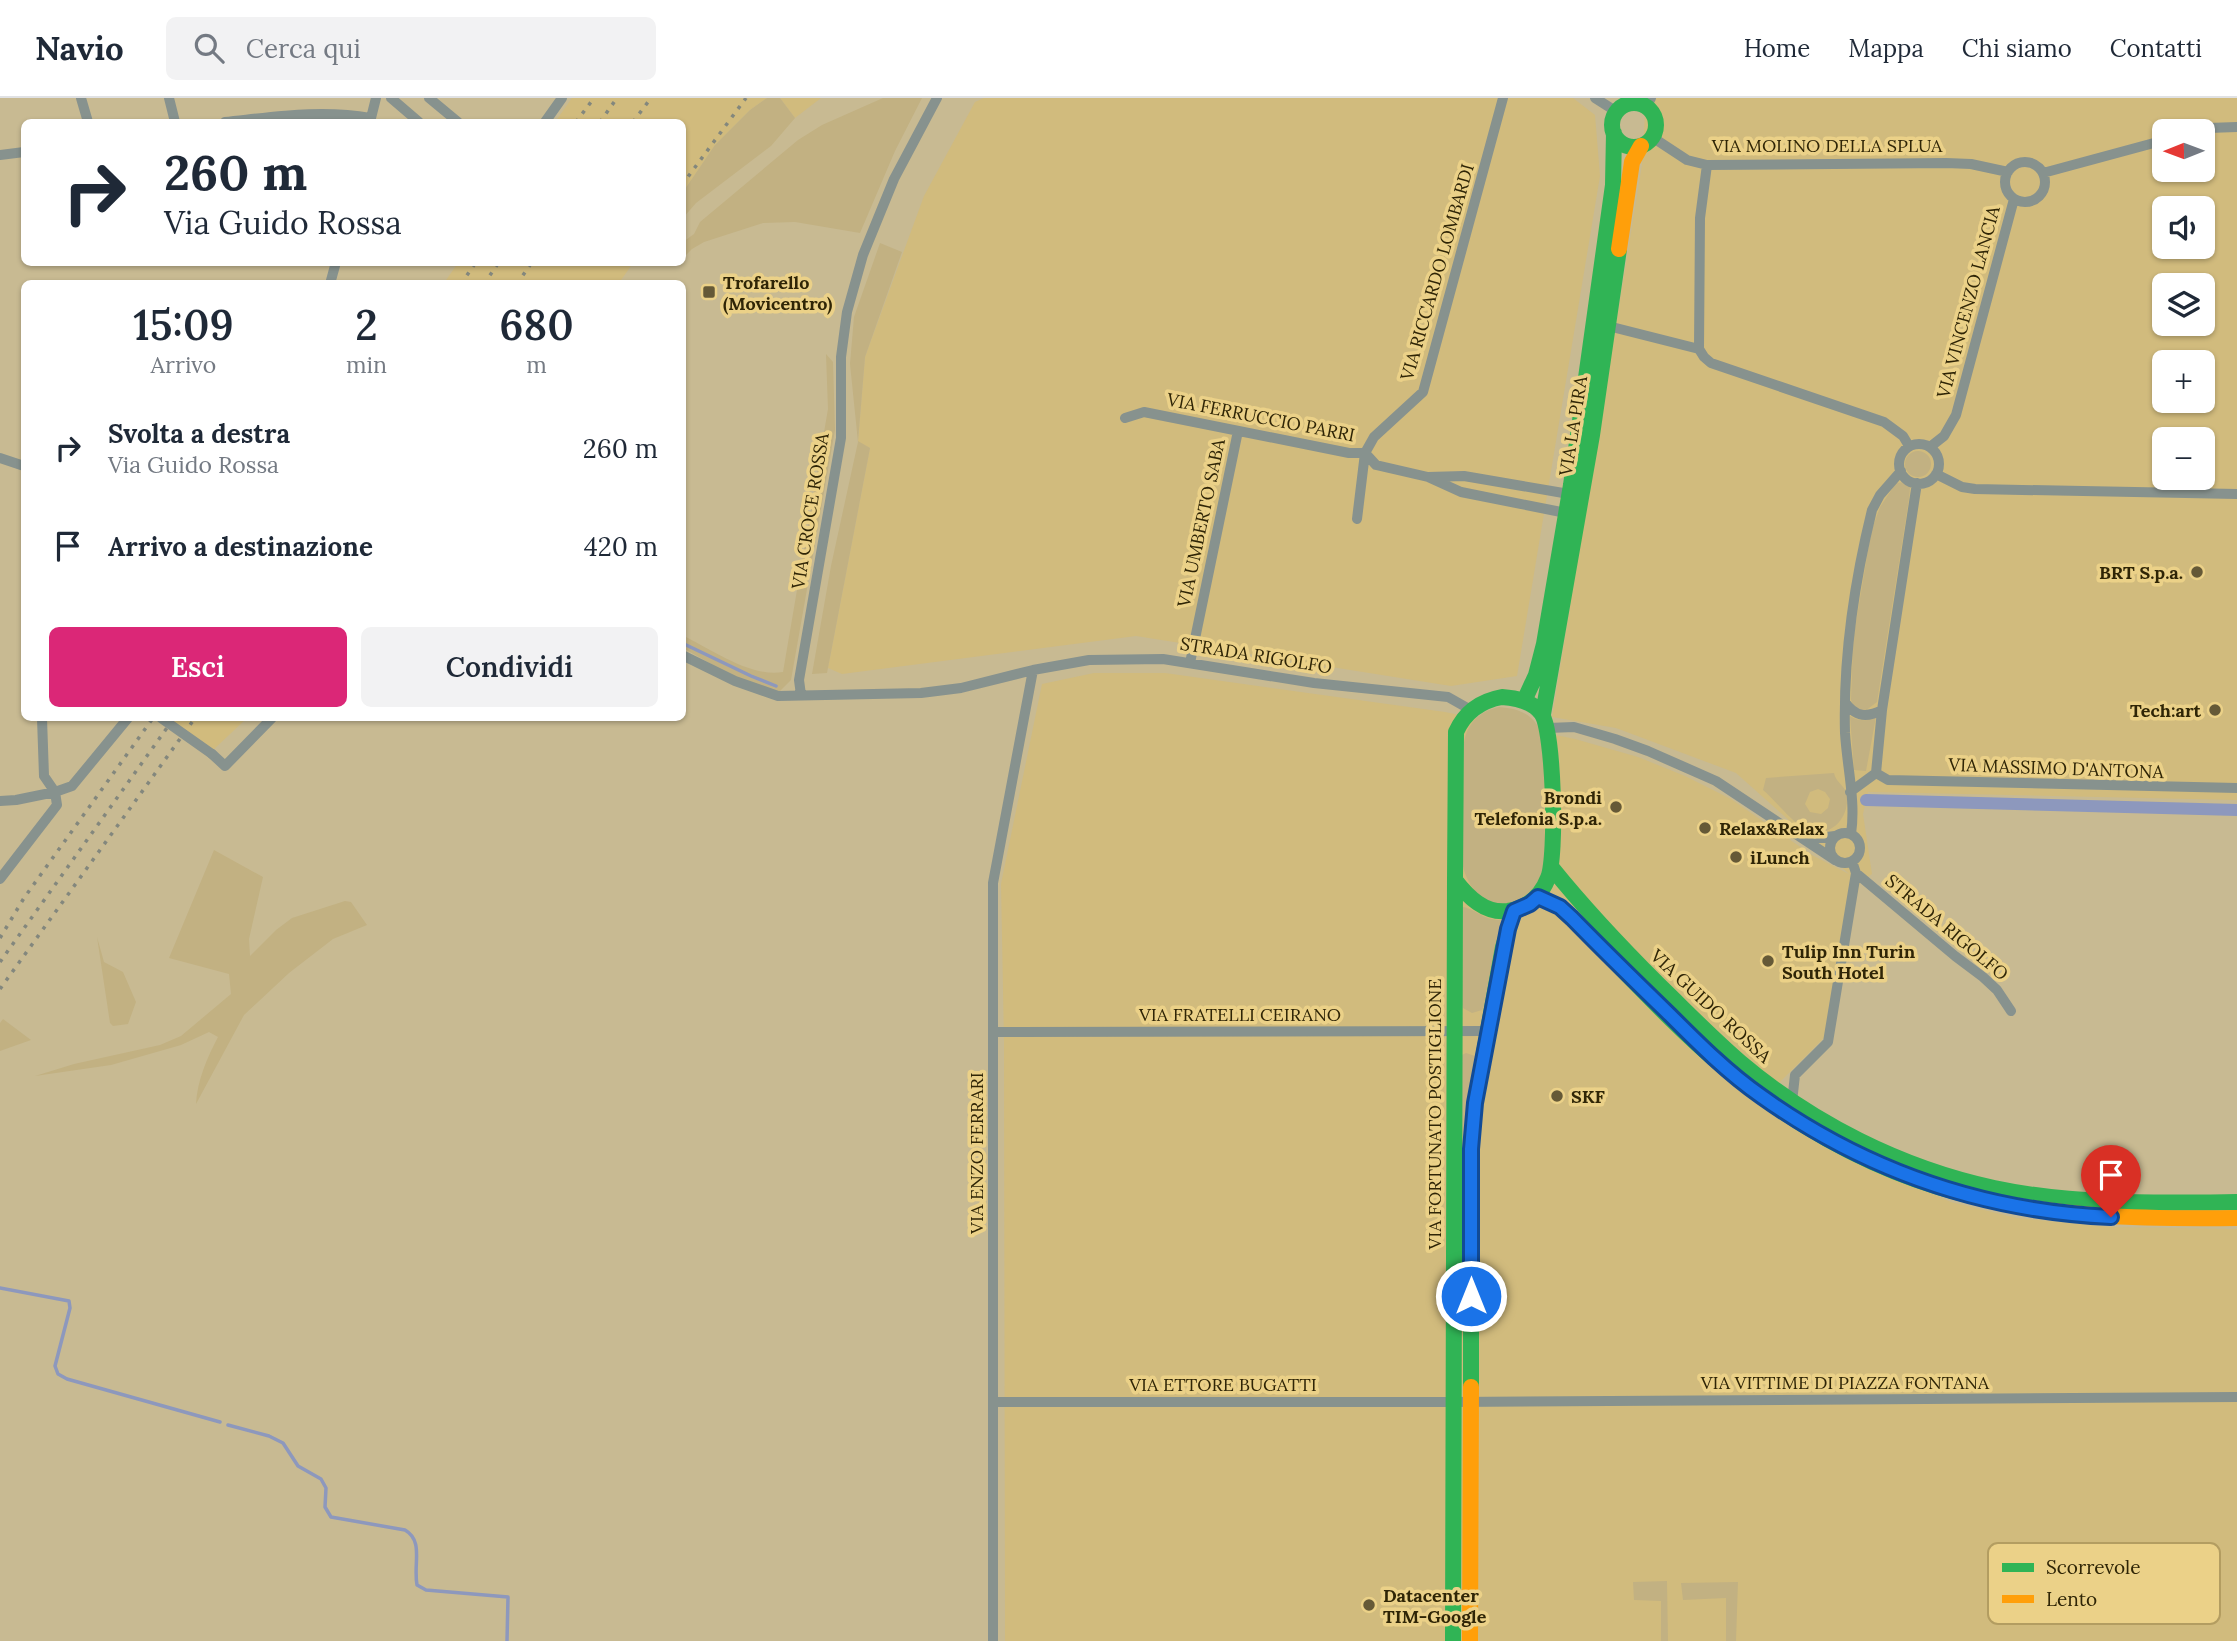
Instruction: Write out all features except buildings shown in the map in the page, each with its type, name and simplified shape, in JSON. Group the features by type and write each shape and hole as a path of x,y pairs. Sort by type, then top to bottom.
{"street":[{"path":"81,98 87,119"},
{"path":"169,98 174,119"},
{"path":"370,119 376,98"},
{"path":"391,98 416,119"},
{"path":"429,98 454,119"},
{"path":"547,119 562,98"},
{"name":"VIA CROCE ROSSA","path":"801,695 799,680 841,438 841,357 847,312 863,255 894,179 937,98"},
{"name":"VIA RICCARDO LOMBARDI","path":"1365,453 1374,437 1423,392 1503,98"},
{"path":"1595,98 1617,112"},
{"path":"1614,133 1612,126 1621,107 1649,102 1656,124 1647,141"},
{"path":"254,119 344,113 366,119"},
{"path":"2216,128 2237,127"},
{"name":"VIA MOLINO DELLA SPLUA","path":"1614,133 1617,139 1628,146 1647,141 1686,160 1707,165 1971,164 2008,172 2017,164 2029,162 2043,173"},
{"name":"VIA LA PIRA","path":"1524,701 1538,667 1566,513 1613,185 1614,133"},
{"name":"VIA LA PIRA","path":"1552,868 1551,748 1545,721 1632,162 1647,141"},
{"path":"2008,172 2005,184 2010,195 2026,202 2038,197 2045,186 2043,173 2152,144"},
{"path":"0,155 21,152"},
{"path":"1707,165 1700,218 1699,349 1704,357 1711,363 1884,422 1903,436 1909,446"},
{"name":"VIA VINCENZO LANCIA","path":"1930,447 1944,436 1956,415 2014,199"},
{"path":"1608,326 1699,349"},
{"name":"VIA FERRUCCIO PARRI","path":"1125,418 1144,412 1349,453 1365,453 1376,465 1428,477"},
{"name":"VIA UMBERTO SABA","path":"1190,663 1238,431"},
{"path":"1851,834 1853,817 1845,734 1845,702 1849,633 1867,530 1872,510 1880,495 1900,471 1900,460 1909,446 1920,444 1930,447 1938,457 1936,474 1928,481 1917,483 1907,479 1900,471"},
{"path":"1357,519 1365,453"},
{"path":"0,458 21,465"},
{"path":"1936,474 1950,483 1975,489 2237,494"},
{"path":"1428,477 1464,476 1569,494"},
{"path":"1428,477 1461,492 1566,513"},
{"path":"1498,499 1501,482"},
{"path":"1850,792 1876,773 1882,710 1917,483"},
{"name":"STRADA RIGOLFO","path":"686,657 735,681 778,696 921,693 948,690 1089,660 1163,659 1314,683 1448,697 1471,710"},
{"name":"VIA ENZO FERRARI","path":"993,1641 993,883 1033,670"},
{"path":"1471,710 1489,699 1511,698 1524,701 1545,721 1574,727 1648,751 1716,781 1794,833 1835,860 1852,862 1858,855 1860,845 1851,834 1819,838 1794,833"},
{"path":"1845,702 1861,716 1874,715 1882,710"},
{"name":"VIA FORTUNATO POSTIGLIONE","path":"1452,1641 1454,741 1460,722 1471,710"},
{"path":"0,879 57,805 55,792 44,776 42,721"},
{"path":"0,801 55,792 72,786 126,721"},
{"path":"164,721 225,766 269,721"},
{"name":"VIA MASSIMO D'ANTONA","path":"1876,773 1888,780 2237,788"},
{"path":"1835,860 1830,852 1830,843 1836,836"},
{"path":"1792,1102 1795,1075 1828,1042 1856,873 1852,862"},
{"path":"1455,880 1468,898 1484,907 1504,912 1514,911 1538,897 1552,868"},
{"name":"VIA GUIDO ROSSA","path":"1552,868 1609,936 1708,1034 1767,1084 1828,1124 1906,1161 1953,1178 1994,1188 2094,1200 2237,1202"},
{"name":"STRADA RIGOLFO","path":"1856,873 1983,977 1997,990 2011,1011"},
{"name":"VIA GUIDO ROSSA","path":"1538,897 1560,907 1709,1053 1760,1095 1821,1135 1900,1173 1951,1192 2035,1210 2151,1219 2237,1218"},
{"name":"VIA FORTUNATO POSTIGLIONE","path":"1470,1641 1471,1177 1475,1103 1503,947 1514,911"},
{"name":"VIA FRATELLI CEIRANO","path":"993,1032 1488,1031"},
{"path":"1453,1178 1471,1177"},
{"name":"VIA VITTIME DI PIAZZA FONTANA","path":"1453,1402 2237,1397"},
{"name":"VIA ETTORE BUGATTI","path":"993,1402 1453,1402"}],"shaded area":[{"path":"572,98 767,98 750,110 715,145 686,188 686,119 557,119"},
{"path":"767,98 780,98 795,118 771,146 696,203 686,215 686,188 715,145 750,110"},
{"path":"780,98 821,98 795,118"},
{"path":"883,98 922,98 895,151 860,233 795,222 763,223 704,242 686,255 686,240 694,234 700,222 798,140 822,125"},
{"path":"984,98 1573,98 1595,115 1600,176 1517,676 1451,686 1136,636 842,674 828,668 870,448 858,442 865,357 924,196 975,102"},
{"path":"1646,98 2237,98 2237,800 1868,792 1863,814 1872,874 1860,883 1825,1037 1758,1104 1787,1124 1880,1172 1951,1202 2017,1218 2110,1227 2237,1229 2237,1641 1005,1641 1004,1041 1001,884 1042,684 1094,673 1165,673 1445,712 1575,739 1638,757 1685,776 1731,799 1812,855 1849,874 1736,773 1616,728 1552,717 1642,165"},
{"path":"880,243 902,252 865,357 858,441 870,448 827,673 812,674 831,566 858,442 850,364 854,317"},
{"path":"456,266 631,266 621,280 446,280"},
{"path":"826,354 833,362 835,430 791,680 778,693 741,681 686,650 686,637 745,667 771,673 783,672 828,409"},
{"path":"1918,451 1927,455 1931,464 1927,473 1918,477 1909,473 1905,464 1909,455"},
{"path":"1904,482 1910,488 1909,499 1877,702 1865,711 1854,708 1851,700 1853,640 1871,532 1880,507 1896,483"},
{"path":"1499,707 1516,710 1534,721 1544,744 1545,871 1529,895 1509,905 1499,905 1481,897 1468,880 1462,860 1464,743 1471,724 1486,712"},
{"path":"1850,716 1863,720 1876,717 1866,771 1854,770"},
{"path":"169,721 244,721 211,752"},
{"path":"1834,773 1847,796 1843,816 1835,826 1824,831 1814,832 1804,828 1763,790 1766,778","holes":["1818,789 1825,792 1830,799 1828,808 1821,814 1810,812 1805,804 1810,792"]},
{"path":"214,850 263,877 249,939 250,956 292,918 345,901 351,902 367,925 333,939 289,973 244,1015 196,1104 203,1070 218,1037 209,1032 181,1045 111,1065 35,1076 74,1064 160,1045 181,1036 231,994 229,974 169,958"},
{"path":"1463,907 1490,919 1502,920 1485,1005 1482,1010 1472,1013 1463,1008 1462,1004"},
{"path":"97,937 104,962 123,972 136,1002 128,1024 113,1026 110,1023"},
{"path":"3,1019 31,1040 0,1051 0,1023"},
{"path":"1466,1053 1475,1056 1465,1125 1462,1174 1462,1055"},
{"path":"1667,1581 1668,1641 1661,1641 1661,1601 1634,1600 1633,1582"},
{"path":"1738,1582 1736,1641 1726,1641 1726,1598 1683,1600 1681,1583"}],"waterway":[{"path":"686,645 776,686"},
{"path":"1866,800 2237,810"},
{"path":"0,1288 69,1301 70,1308 55,1366 58,1374 67,1379 220,1422"},
{"path":"228,1425 269,1436 283,1443 298,1466 321,1479 326,1488 325,1507 331,1517 405,1530 411,1535 417,1554 417,1585 426,1590 508,1597 507,1641"}],"railway":[{"path":"578,119 594,98"},
{"path":"602,119 617,98"},
{"path":"635,119 651,98"},
{"path":"686,180 746,98"},
{"path":"464,280 473,266"},
{"path":"487,280 496,266"},
{"path":"520,280 529,266"},
{"path":"0,938 24,898 151,721"},
{"path":"0,962 172,721"},
{"path":"0,989 193,721"}],"traffic: fast":[{"path":"1634,103 1649,110 1656,125 1649,140 1634,147 1619,140 1612,125 1619,110 1634,103"},
{"path":"1524,701 1536,675 1544,644 1571,485 1613,185 1614,133"},
{"path":"1543,714 1592,435 1619,249"},
{"path":"1502,697 1528,703 1541,713 1549,743 1553,821 1553,846 1548,878 1537,896 1527,904 1508,911 1492,910 1478,903 1455,880 1456,732 1474,708 1502,697"},
{"path":"1552,868 1631,957 1730,1053 1797,1105 1859,1140 1925,1168 2024,1194 2115,1202 2237,1202"},
{"path":"1453,1641 1455,880"},
{"path":"1538,897 1560,907 1699,1046 1775,1106 1865,1158 1897,1172 1963,1194"},
{"path":"1471,1387 1471,1149 1475,1103 1503,947 1514,911"}],"traffic: slow":[{"path":"1619,249 1632,162 1641,146"},
{"path":"1963,1194 2031,1208 2099,1215 2237,1218"},
{"path":"1470,1641 1471,1387"}],"place":[{"name":"Trofarello (Movicentro)","path":"709,292"},
{"name":"BRT S.p.a.","path":"2197,572"},
{"name":"Tech:art","path":"2215,710"},
{"name":"Brondi Telefonia S.p.a.","path":"1616,807"},
{"name":"Relax&Relax","path":"1705,828"},
{"name":"iLunch","path":"1736,857"},
{"name":"Tulip Inn Turin South Hotel","path":"1768,961"},
{"name":"SKF","path":"1557,1096"},
{"name":"Datacenter TIM-Google","path":"1369,1605"}],"route":[{"path":"1471,1296 1471,1149 1475,1103 1508,929 1514,911 1538,897 1560,907 1718,1062 1760,1095 1821,1135 1900,1173 1951,1192 2035,1210 2111,1217"}]}
